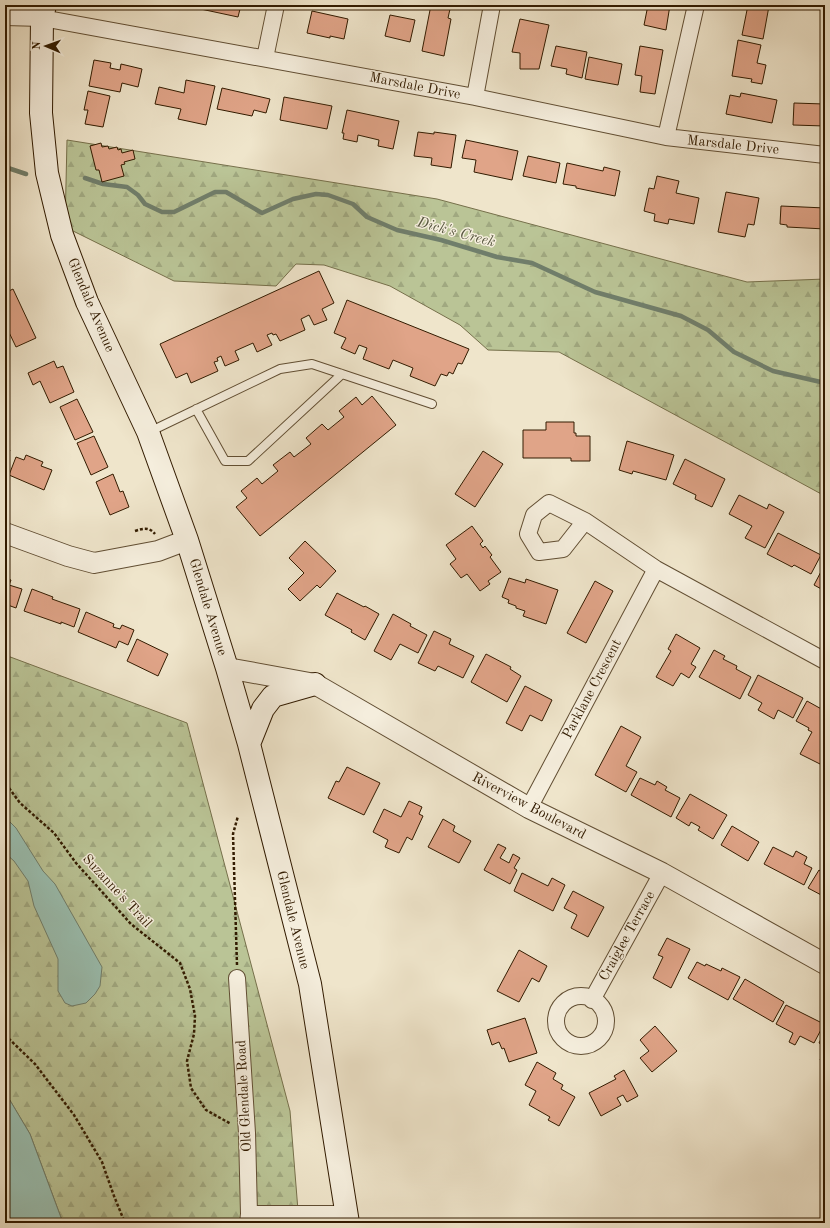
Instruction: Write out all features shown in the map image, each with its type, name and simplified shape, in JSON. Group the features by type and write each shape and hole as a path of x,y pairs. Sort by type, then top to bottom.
{"main road":[{"name":"Glendale Avenue","path":"44,11 41,112 47,173 62,235 87,302 148,432 187,540 227,668 249,744 310,984 348,1219"},
{"path":"249,744 263,709 273,696 315,684"}],"street":[{"path":"266,58 276,5"},
{"path":"475,97 492,5"},
{"path":"666,137 696,5"},
{"name":"Marsdale Drive","path":"5,17 44,11 266,58 475,97 666,137 825,155"},
{"path":"585,521 656,569 825,661"},
{"path":"5,532 68,556 94,563 158,551 187,540"},
{"name":"Parklane Crescent","path":"529,808 656,569"},
{"name":"Riverview Boulevard","path":"227,668 315,684 529,808 662,873 825,964"},
{"name":"Craiglee Terrace","path":"592,1000 662,873"},
{"name":"Old Glendale Road","path":"237,978 247,1134 248,1218 348,1219"}],"lane":[{"path":"148,432 280,369 312,364 432,404"},
{"path":"196,409 225,461 248,461 342,374"}],"path":[{"path":"136,531 148,528 156,534"},
{"name":"Suzanne's Trail","path":"5,785 10,788 20,803 54,833 76,863 131,924 180,963 190,989 195,1016 194,1034 187,1061 191,1088 206,1110 247,1134"},
{"path":"237,978 233,834 238,816"},
{"path":"5,1035 35,1064 74,1115 102,1162 125,1223"}],"green space":[{"path":"67,140 437,199 747,282 825,279 825,496 559,352 488,350 460,325 390,286 324,265 296,264 276,286 174,281 65,227"},
{"path":"5,655 187,723 290,1111 299,1223 63,1223 30,1134 5,1092"}],"shaded area":[{"path":"5,817 16,828 43,871 55,884 102,967 100,986 95,994 86,1003 72,1006 65,1003 58,991 58,959 34,906 28,881 14,861 5,853"},
{"path":"5,1092 30,1134 63,1223 5,1223"}],"building":[{"path":"197,5 241,5 238,17 196,8"},
{"path":"431,5 450,9 448,18 451,19 444,56 422,51"},
{"path":"648,5 670,5 666,30 644,25"},
{"path":"748,5 769,6 763,39 742,35"},
{"path":"312,11 348,19 344,39 330,36 330,38 307,33"},
{"path":"390,15 415,20 410,42 385,36"},
{"path":"520,19 549,25 539,69 520,69 520,53 512,52"},
{"path":"738,40 761,45 757,63 766,65 762,84 751,82 752,79 732,76"},
{"path":"556,46 587,52 582,78 566,74 567,69 551,66"},
{"path":"640,46 663,50 655,94 640,92 642,76 635,75"},
{"path":"589,57 622,64 618,85 585,79"},
{"path":"94,60 111,63 110,68 120,70 121,64 142,69 138,87 122,83 120,92 89,86"},
{"path":"186,80 215,86 206,125 178,119 181,109 155,104 159,87 184,93"},
{"path":"222,88 270,99 266,113 254,110 252,116 217,109"},
{"path":"88,91 110,96 103,127 85,124 88,110 84,110"},
{"path":"741,93 777,100 772,123 726,114 730,95 740,97"},
{"path":"284,97 332,106 327,129 280,120"},
{"path":"825,97 825,126 793,125 794,103 824,104"},
{"path":"347,110 399,121 393,149 378,146 379,140 358,135 357,142 343,139 344,133 342,133"},
{"path":"418,132 434,134 434,132 456,135 451,168 431,165 432,158 414,156"},
{"path":"466,140 518,151 512,180 474,172 476,160 462,158"},
{"path":"101,143 102,147 108,146 109,149 117,147 118,150 121,149 122,153 133,150 135,159 124,162 125,164 121,165 124,176 102,182 99,170 96,170 90,146"},
{"path":"528,156 560,163 556,183 523,176"},
{"path":"567,163 603,171 604,167 620,171 615,196 563,184"},
{"path":"657,176 679,181 676,193 699,198 694,224 669,219 668,224 654,221 655,214 644,211 649,188 654,189"},
{"path":"726,192 759,198 754,225 748,224 745,237 718,232"},
{"path":"781,206 825,208 825,229 787,227 787,225 780,224"},
{"path":"319,271 334,303 322,309 327,320 314,325 309,315 301,319 305,330 280,341 276,334 273,335 272,333 267,335 272,345 257,352 253,343 235,351 239,360 225,366 221,356 217,358 218,361 214,362 218,371 191,383 187,373 176,378 160,344"},
{"path":"13,289 36,338 16,347 5,324 5,293"},
{"path":"347,300 469,349 462,364 458,363 453,374 449,372 447,376 441,374 435,386 410,376 413,368 393,360 389,369 363,359 367,348 359,345 355,354 341,348 346,338 334,333"},
{"path":"54,361 57,368 63,366 74,392 50,403 40,381 33,385 28,373"},
{"path":"372,396 396,425 260,536 236,507 247,498 241,491 257,478 262,484 278,471 273,465 290,452 294,457 311,444 306,438 322,424 328,430 344,417 339,411 356,397 362,405"},
{"path":"77,399 93,432 75,440 60,407"},
{"path":"546,422 574,422 574,433 576,433 576,436 590,436 590,461 571,461 571,458 523,458 523,430 546,430"},
{"path":"94,436 108,467 91,475 77,443"},
{"path":"627,441 674,455 666,480 633,471 632,474 619,470"},
{"path":"5,448 10,450 5,462"},
{"path":"483,451 503,464 475,507 455,494"},
{"path":"26,455 43,462 41,466 52,470 44,490 9,475 16,457 24,460"},
{"path":"685,459 725,479 712,507 695,499 696,495 673,484"},
{"path":"113,474 120,492 123,491 129,507 110,515 96,482"},
{"path":"739,495 767,509 769,504 784,512 765,548 745,538 752,526 729,514"},
{"path":"472,526 483,541 480,544 483,548 485,546 492,555 490,557 501,572 488,581 490,584 480,591 467,574 461,578 450,564 456,559 446,545"},
{"path":"778,533 821,555 811,574 794,565 792,567 767,554"},
{"path":"305,541 336,571 320,588 317,585 300,601 288,589 304,573 289,558"},
{"path":"825,564 825,591 814,585"},
{"path":"5,578 11,580 9,585 22,589 16,608 5,604"},
{"path":"509,578 525,583 526,579 558,590 546,624 523,616 525,611 516,608 516,606 508,603 509,600 502,597"},
{"path":"595,581 613,591 586,643 567,633"},
{"path":"32,589 53,597 52,599 80,609 74,627 24,611"},
{"path":"337,593 379,614 365,640 351,632 352,630 325,615"},
{"path":"86,612 114,624 113,627 120,629 122,625 134,630 128,645 119,641 116,648 78,632"},
{"path":"393,614 411,624 410,626 427,635 418,653 400,644 391,660 374,651"},
{"path":"434,631 451,639 449,644 474,656 463,678 438,666 435,671 418,663"},
{"path":"676,634 700,648 691,664 696,667 689,678 681,673 673,686 656,677 671,651 668,649"},
{"path":"137,639 168,654 158,676 127,661"},
{"path":"714,650 725,656 723,659 737,666 736,669 751,677 740,699 699,677"},
{"path":"486,654 511,667 510,669 521,676 507,702 471,682"},
{"path":"758,675 803,698 793,718 778,710 774,719 758,710 762,703 748,695"},
{"path":"525,686 552,700 542,721 530,715 522,731 506,723"},
{"path":"807,701 825,711 825,755 820,764 800,754 812,732 808,730 809,728 796,721"},
{"path":"621,726 641,737 626,766 637,772 626,792 595,775"},
{"path":"347,767 380,783 364,815 328,798 336,781 339,782"},
{"path":"640,778 655,785 657,781 667,787 665,790 680,798 671,817 631,795"},
{"path":"690,794 727,815 713,839 698,830 700,827 691,822 689,826 676,818"},
{"path":"409,801 422,807 419,814 423,816 412,840 407,837 399,853 385,847 388,840 373,832 384,809 401,817"},
{"path":"443,819 455,826 453,831 471,841 459,863 428,847"},
{"path":"732,826 759,842 748,861 721,845"},
{"path":"498,844 506,848 500,858 509,863 513,854 520,858 514,868 517,870 510,884 484,870"},
{"path":"773,847 793,857 796,851 807,857 804,864 812,868 804,885 764,864"},
{"path":"819,870 825,874 825,897 808,888"},
{"path":"522,873 548,886 552,878 565,885 553,911 514,891"},
{"path":"573,891 604,907 588,937 571,928 577,915 564,908"},
{"path":"667,938 690,949 671,988 653,978 663,957 658,955"},
{"path":"519,950 547,966 539,982 532,978 519,1002 497,991"},
{"path":"697,962 705,966 706,964 721,971 722,968 740,977 728,1000 688,978"},
{"path":"745,979 784,1002 773,1022 733,999"},
{"path":"786,1005 824,1024 814,1043 800,1036 795,1045 789,1042 793,1033 776,1024"},
{"path":"525,1018 537,1053 509,1062 504,1048 502,1049 499,1042 492,1045 487,1030"},
{"path":"655,1026 677,1051 652,1072 640,1058 649,1051 640,1040"},
{"path":"825,1031 825,1046 819,1043"},
{"path":"825,1050 825,1063 820,1060"},
{"path":"537,1062 556,1073 553,1079 563,1085 561,1089 575,1097 559,1126 548,1120 550,1117 529,1105 536,1091 525,1085"},
{"path":"624,1070 638,1096 627,1102 623,1095 617,1098 621,1105 601,1116 589,1093 616,1079 614,1076"}],"waterway":[{"path":"5,167 26,174"},
{"name":"Dick's Creek","path":"85,178 103,184 127,187 138,195 145,204 162,212 174,212 215,192 226,192 262,213 293,199 316,194 328,195 353,204 367,217 397,230 441,240 497,257 532,263 595,292 681,316 708,330 734,352 773,371 825,383"}]}
